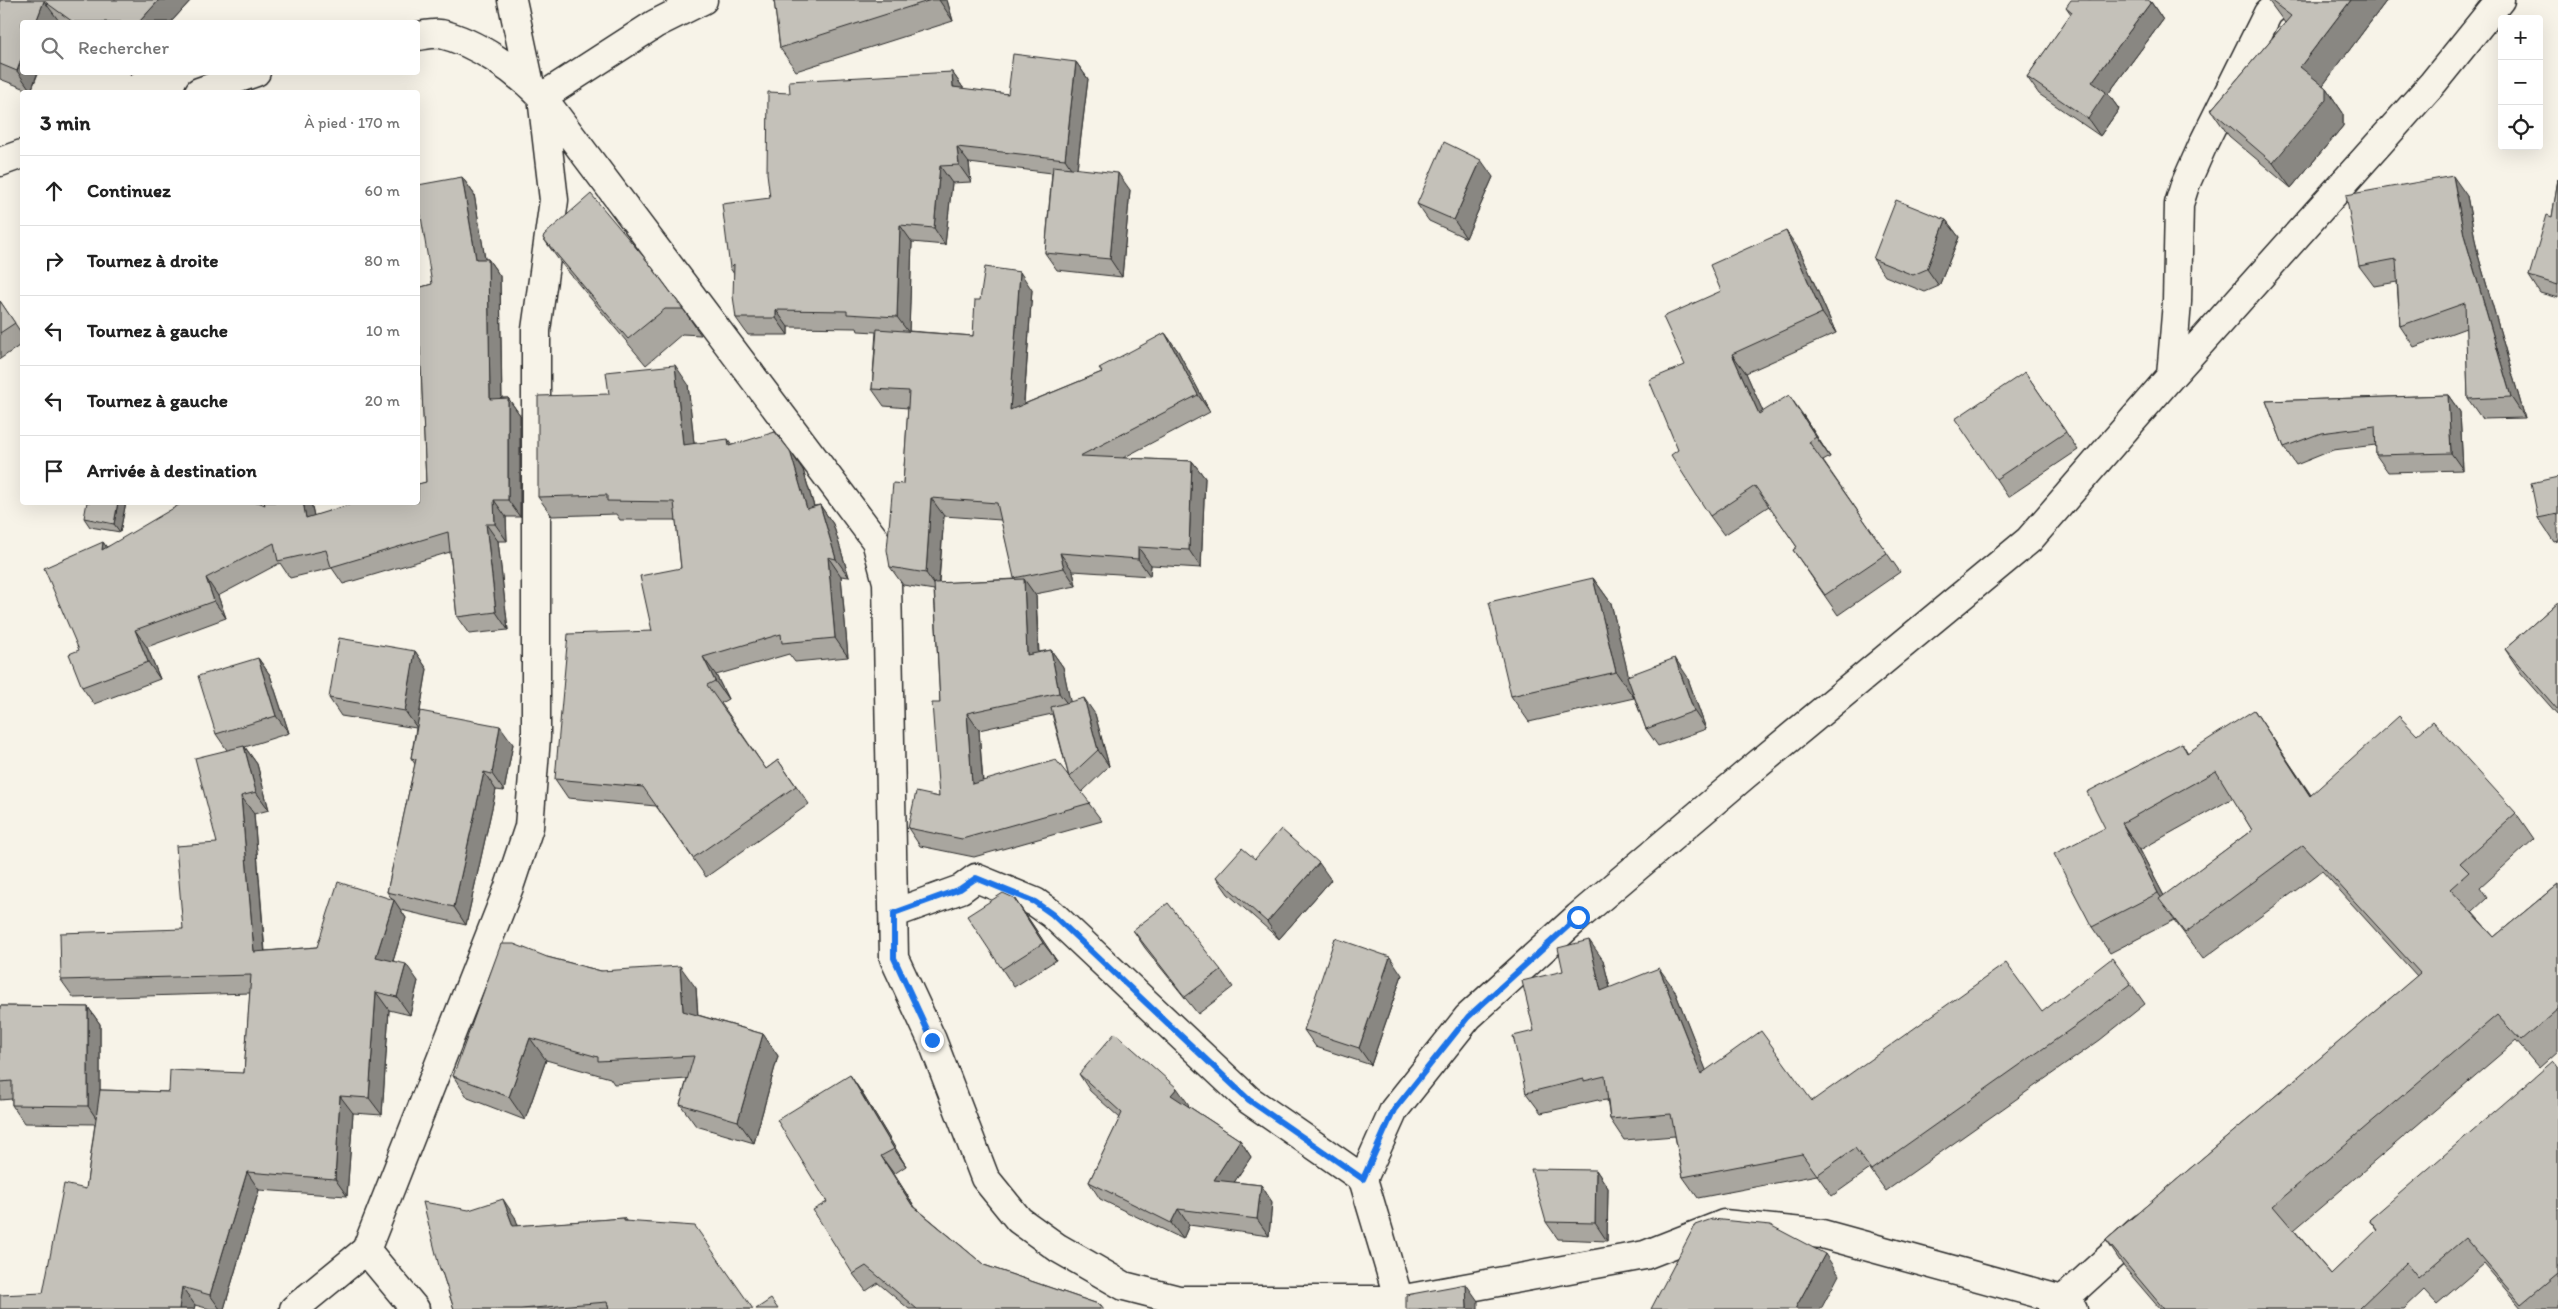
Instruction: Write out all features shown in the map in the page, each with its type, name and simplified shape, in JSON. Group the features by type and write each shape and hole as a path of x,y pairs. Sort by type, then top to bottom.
{"street":[{"path":"294,1309 366,1250 509,888 529,827 536,737 536,330 554,200 536,91 512,0"},
{"path":"536,91 655,24 703,0"},
{"path":"2171,376 2177,302 2179,204 2205,140 2268,13 2284,0"},
{"path":"1363,1179 1394,1110 1468,1017 1578,917 1722,794 2029,540 2171,376 2432,83 2500,0"},
{"path":"420,36 439,34 471,44 536,91 876,541 887,582 894,958 932,1040 985,1178 1019,1220 1058,1248 1124,1286 1179,1300 1399,1300 1645,1255 1724,1224 1822,1234 2063,1306 2164,1208"},
{"path":"205,90 247,75"},
{"path":"0,162 20,155"},
{"path":"894,913 960,889 976,878 1035,902 1052,914 1249,1100 1363,1179 1399,1300"},
{"path":"366,1250 415,1309"}],"building":[{"path":"0,0 159,0 141,20 70,20 44,1 37,20 20,20 20,63 17,71 0,64"},
{"path":"774,0 931,0 780,48"},
{"path":"2071,0 2148,0 2151,2 2092,82 2106,92 2088,119 2027,77 2072,12 2066,7"},
{"path":"2270,0 2351,0 2300,67 2326,88 2326,100 2273,163 2211,110 2291,16"},
{"path":"1013,54 1076,62 1065,159 957,147 959,165 940,166 934,228 900,225 897,317 847,314 847,311 776,310 776,318 736,318 733,296 734,264 730,268 722,204 770,198 767,173 768,92 790,93 789,81 952,72 953,87 1008,94"},
{"path":"1444,142 1481,160 1454,220 1417,204"},
{"path":"1053,166 1118,173 1110,259 1045,253"},
{"path":"2453,176 2464,235 2511,397 2468,399 2465,303 2400,326 2396,259 2359,266 2346,195"},
{"path":"462,177 476,259 488,259 490,399 508,398 508,500 494,500 495,524 486,524 496,612 457,617 448,532 331,567 326,550 278,561 274,543 206,578 214,601 135,630 148,662 82,687 69,654 79,650 44,568 103,542 102,550 179,505 304,505 306,518 348,505 420,505 420,484 426,482 420,346 420,287 432,284 420,210 420,185"},
{"path":"2558,179 2558,285 2529,276 2547,215 2552,217"},
{"path":"591,194 648,262 683,309 665,309 628,339 543,238 544,235"},
{"path":"1896,200 1946,220 1927,269 1913,275 1873,259"},
{"path":"1786,231 1822,313 1732,354 1759,414 1789,395 1816,437 1809,442 1887,553 1825,595 1793,550 1797,547 1755,486 1710,516 1671,455 1678,450 1649,380 1685,365 1663,317 1721,291 1710,265"},
{"path":"985,267 1020,272 1010,410 1102,372 1099,368 1165,333 1198,395 1080,456 1192,461 1189,550 1138,547 1138,559 1060,553 1064,568 1014,578 997,503 931,498 926,573 890,567 887,550 893,483 903,484 909,391 872,389 877,329 973,336 975,300 980,300"},
{"path":"0,301 15,323 0,333"},
{"path":"675,365 683,445 728,439 729,446 775,432 790,451 807,509 820,505 836,559 828,557 835,638 782,643 781,634 703,657 715,681 707,685 766,769 778,760 796,786 693,858 643,787 555,779 568,634 652,631 640,576 681,568 674,502 607,501 607,495 538,497 538,396 609,394 606,372"},
{"path":"2025,372 2066,432 1996,479 1955,419"},
{"path":"2448,395 2451,453 2376,455 2375,426 2321,433 2284,447 2266,401"},
{"path":"2558,477 2558,514 2538,518 2531,483"},
{"path":"86,505 117,505 114,524 84,518"},
{"path":"1593,578 1616,672 1511,696 1489,602"},
{"path":"1024,579 1027,655 1051,650 1059,693 967,713 972,784 1056,760 1090,803 962,839 908,828 916,792 939,797 932,703 940,703 934,583"},
{"path":"2558,602 2558,710 2505,649"},
{"path":"339,638 415,651 405,711 329,698"},
{"path":"258,658 276,716 216,734 198,676"},
{"path":"1675,658 1694,711 1646,729 1627,676"},
{"path":"1084,698 1098,750 1069,777 1051,707"},
{"path":"2254,710 2310,796 2399,716 2417,735 2433,721 2516,813 2460,863 2469,872 2450,889 2494,937 2558,884 2558,1009 2521,1041 2497,1015 2273,1206 2331,1274 2377,1230 2369,1220 2553,1061 2558,1067 2558,1273 2521,1304 2465,1238 2418,1278 2406,1263 2360,1309 2164,1309 2106,1240 2420,973 2303,845 2185,933 2159,899 2252,830 2216,771 2122,823 2158,893 2092,927 2054,854 2105,828 2087,792 2182,743 2187,753"},
{"path":"420,711 500,726 492,774 484,772 454,907 387,892 416,759 411,758"},
{"path":"244,746 256,792 241,796 254,952 317,947 338,882 394,900 376,957 406,964 397,997 376,992 369,1098 340,1096 335,1179 247,1172 210,1295 182,1287 179,1309 0,1309 0,1295 43,1293 64,1184 86,1189 100,1090 169,1092 170,1070 244,1073 251,975 61,980 60,933 183,929 176,846 217,843 195,758"},
{"path":"1281,829 1319,863 1267,922 1216,877 1242,848 1255,859"},
{"path":"1003,893 1014,898 1043,943 1002,969 967,916"},
{"path":"1168,903 1221,970 1185,997 1133,930"},
{"path":"1335,938 1390,957 1359,1048 1304,1030"},
{"path":"1589,940 1601,991 1659,968 1701,1074 1761,1031 1812,1101 2006,963 2042,1012 2112,958 2131,984 2085,1019 1871,1170 1855,1148 1817,1175 1802,1154 1683,1177 1671,1114 1610,1119 1605,1076 1526,1093 1513,1036 1534,1031 1522,981 1563,971 1558,948"},
{"path":"501,944 514,944 547,957 601,971 680,966 683,1011 763,1034 738,1121 680,1104 694,1056 598,1061 598,1057 530,1038 509,1097 453,1076"},
{"path":"0,1006 88,1007 88,1106 12,1105 12,1081 0,1082"},
{"path":"1115,1033 1177,1088 1171,1095 1240,1140 1214,1180 1261,1185 1257,1219 1178,1209 1171,1223 1089,1182 1122,1113 1079,1074"},
{"path":"850,1075 894,1149 881,1156 912,1205 984,1265 1101,1305 1100,1309 917,1309 866,1266 853,1274 813,1210 827,1202 777,1120"},
{"path":"1531,1169 1596,1170 1595,1223 1546,1222"},
{"path":"503,1199 513,1226 624,1218 624,1221 695,1226 753,1309 609,1309 607,1302 521,1309 454,1309 440,1270 423,1202 469,1210"},
{"path":"1712,1219 1770,1225 1825,1254 1795,1309 1651,1309 1695,1225"},
{"path":"1466,1284 1467,1309 1406,1309 1406,1295"},
{"path":"771,1299 778,1309 756,1309"}],"route":[{"path":"932,1040 894,958 894,913 960,889 976,878 1035,902 1052,914 1249,1100 1363,1179 1394,1110 1468,1017 1578,917"}]}
